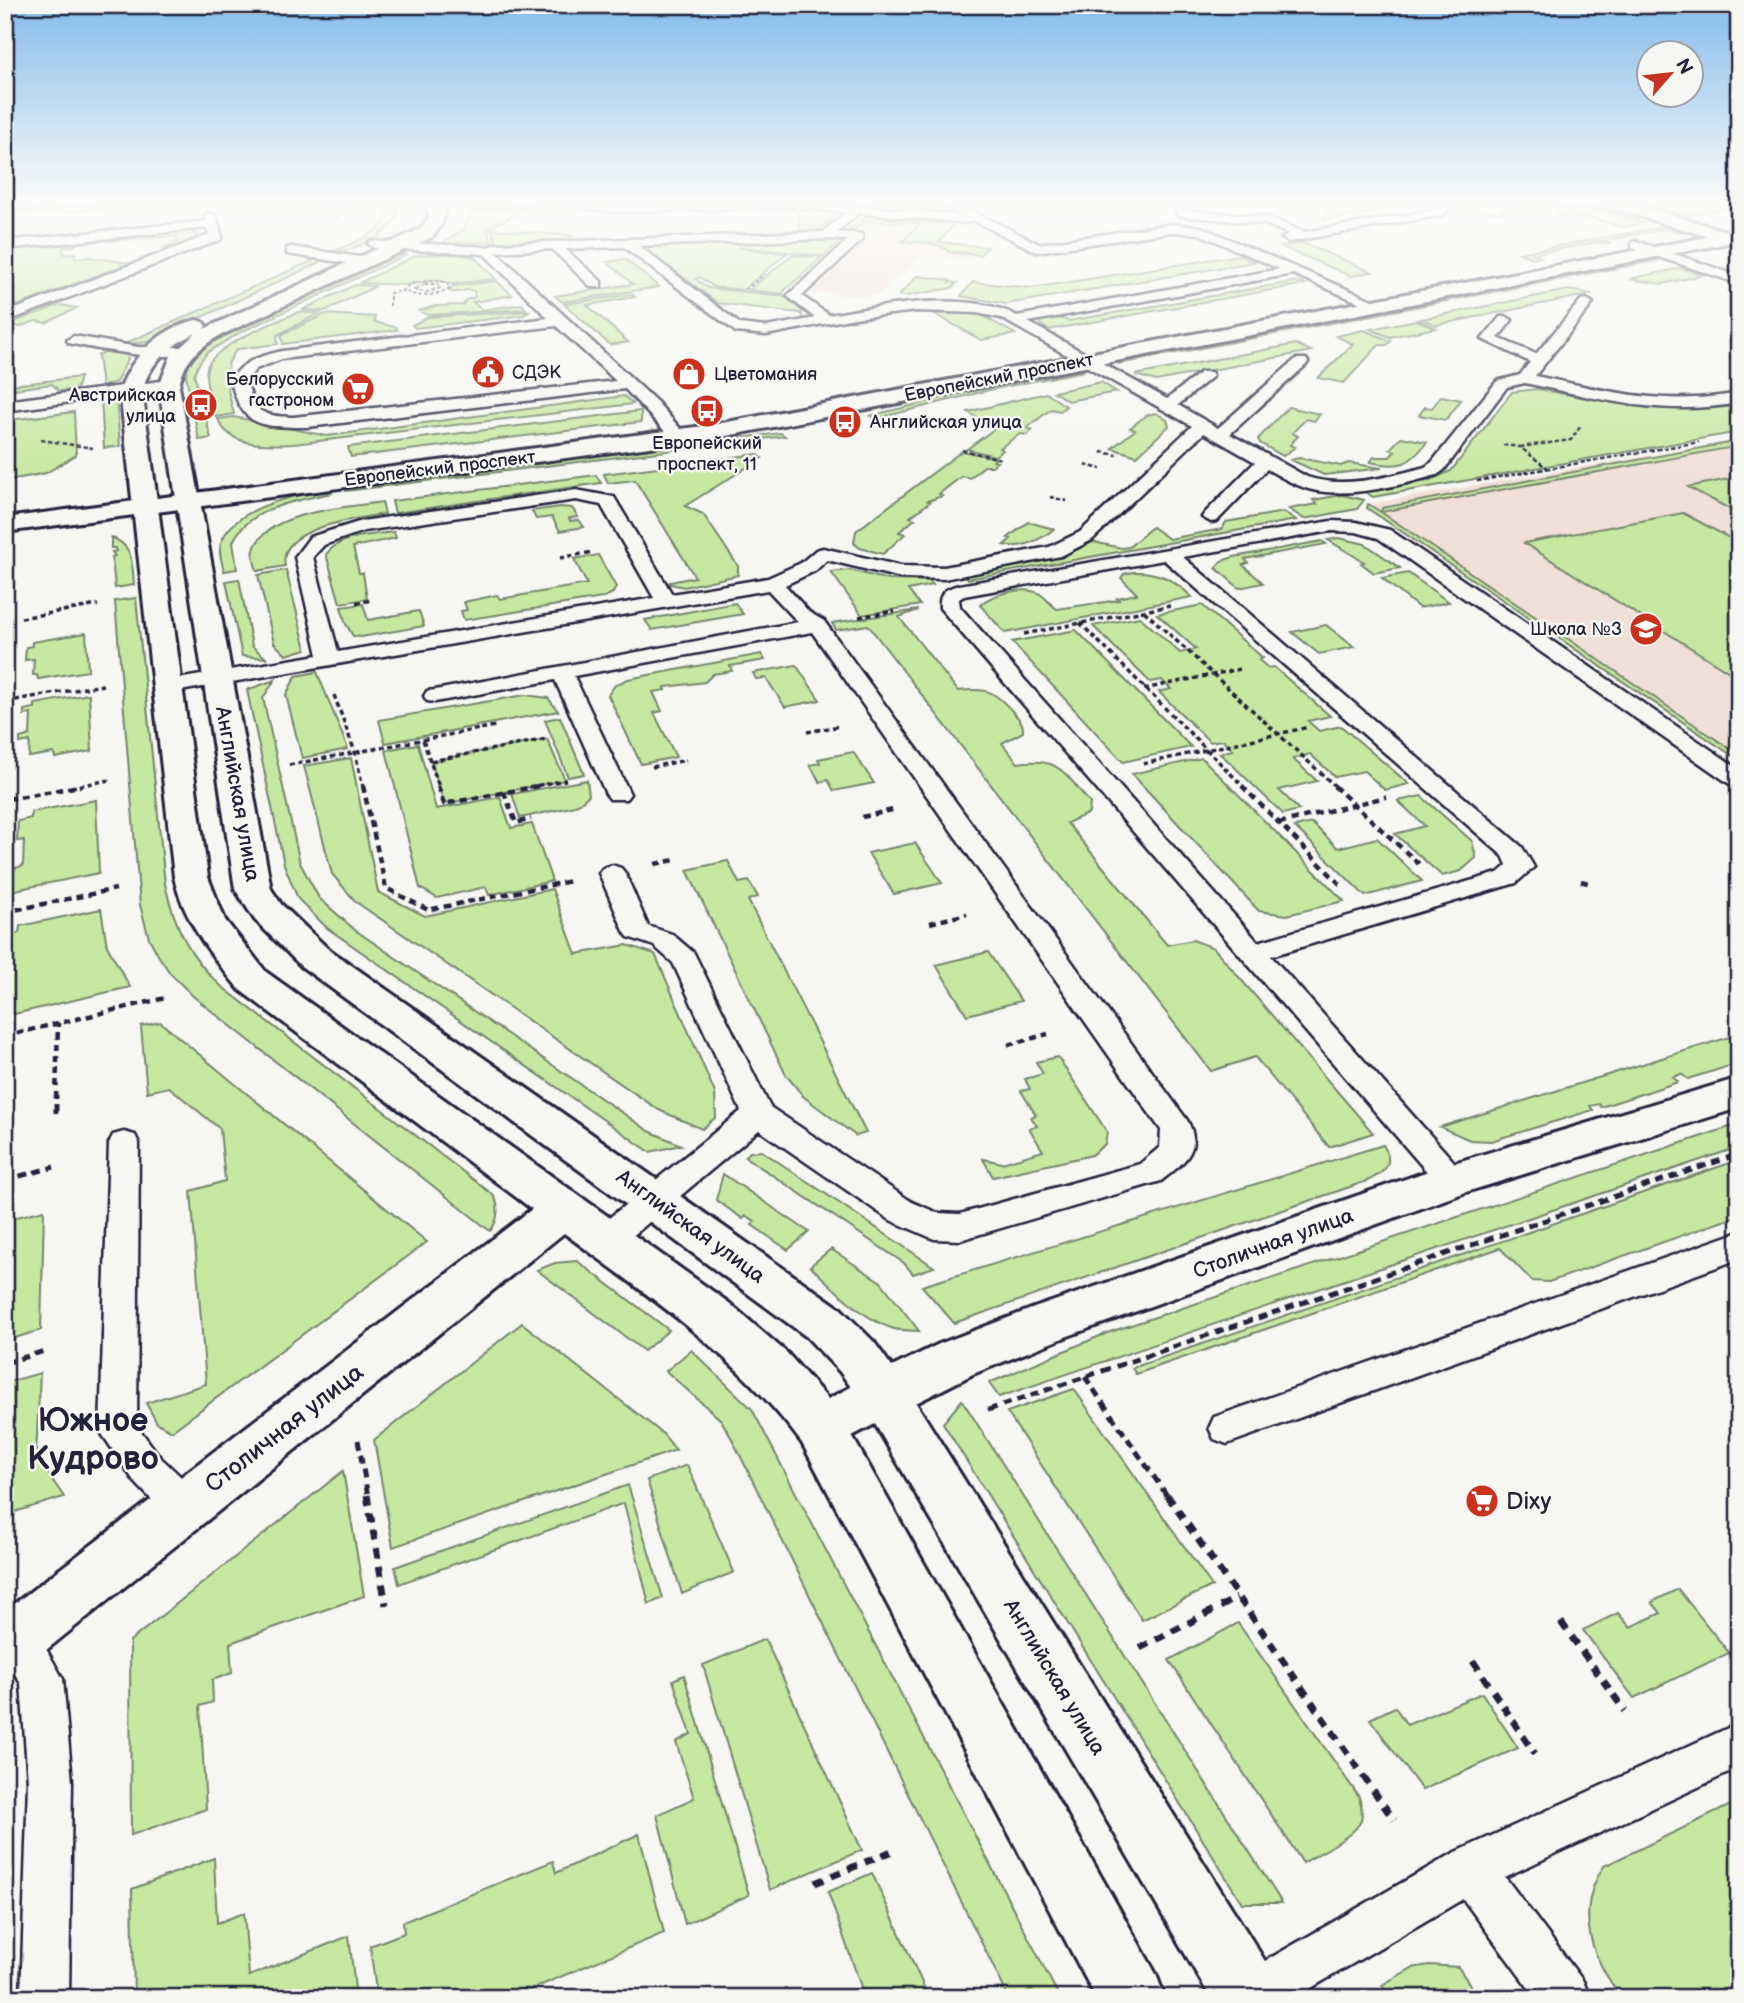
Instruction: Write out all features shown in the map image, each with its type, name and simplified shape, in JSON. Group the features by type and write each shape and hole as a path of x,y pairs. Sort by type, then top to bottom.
{"street":[{"path":"166,497 131,390 135,376 151,351 166,340 268,293"},
{"path":"290,293 210,333 182,351 171,374 169,386 166,497 168,687 195,901 227,951 253,981 712,1317 759,1355 792,1388 820,1427 1132,1998"},
{"name":"Европейский проспект","path":"5,512 166,497 674,431 1408,293"},
{"name":"Европейский проспект","path":"5,525 166,497"},
{"name":"Английская улица","path":"166,497 217,678 253,889 268,912 314,957 655,1199 824,1323 857,1357 884,1395 1248,1998"},
{"name":"Столичная улица","path":"820,1427 956,1359 1051,1322 1452,1180 1739,1093"},
{"name":"Столичная улица","path":"11,1643 563,1209"}],"lane":[{"path":"5,318 69,293"},
{"path":"531,293 674,431"},
{"path":"692,293 736,328 766,331 927,305 992,311 1016,320 1301,481 1317,486 1341,488 1431,471 1438,466 1502,384 1525,379 1640,402 1673,405 1695,405 1739,398"},
{"path":"797,293 794,296 827,320"},
{"path":"1016,320 1164,293"},
{"path":"1350,293 1368,301"},
{"path":"1525,379 1586,303"},
{"path":"1504,320 1489,340 1539,361"},
{"path":"559,321 282,355 251,365 239,380 245,404 250,411 278,421 308,422 628,384"},
{"path":"74,340 151,351 182,351"},
{"path":"1221,435 1301,362"},
{"path":"1169,405 1206,375"},
{"path":"5,406 169,386"},
{"path":"951,582 1054,552 1086,536 1204,424"},
{"path":"1211,517 1265,461"},
{"path":"328,658 304,557 317,541 362,526 576,495 601,498 608,501 666,601"},
{"path":"168,687 773,583 808,567 823,554 951,582 1168,554 1331,526 1356,527 1384,534 1739,780"},
{"path":"1168,554 1513,852 1521,867 1507,877 1253,952"},
{"path":"951,582 950,608 1452,1180"},
{"path":"612,873 637,931 663,940 684,959 758,1114 901,1211 934,1226 960,1227 1150,1174 1176,1152 1176,1128 817,625 802,615 773,583"},
{"path":"435,696 817,625"},
{"path":"562,673 618,794"},
{"path":"605,1240 758,1114"},
{"path":"124,1143 118,1431 147,1469 184,1506"},
{"path":"1227,1428 1739,1245"},
{"path":"11,1643 42,1679 50,1783 45,1998"},
{"path":"1248,1998 1470,1870 1739,1745"},
{"path":"1470,1870 1566,1998"}],"path":[{"path":"390,293 390,306"},
{"path":"410,293 435,293"},
{"path":"1461,436 1520,447 1571,440 1581,426"},
{"path":"36,440 93,449"},
{"path":"1469,483 1703,441"},
{"path":"1520,447 1548,469"},
{"path":"962,450 1001,459"},
{"path":"1101,452 1117,455"},
{"path":"1085,466 1097,468"},
{"path":"1050,497 1067,501"},
{"path":"560,558 599,551"},
{"path":"21,618 98,605"},
{"path":"1016,636 1171,606"},
{"path":"856,618 895,611"},
{"path":"1144,611 1423,868"},
{"path":"1080,623 1345,889"},
{"path":"1144,689 1246,667"},
{"path":"15,700 103,685"},
{"path":"333,694 355,752 386,888 428,911 675,860"},
{"path":"289,765 500,725"},
{"path":"807,732 841,726"},
{"path":"1134,766 1312,727"},
{"path":"431,761 547,739"},
{"path":"423,740 444,804 575,778"},
{"path":"649,767 686,760"},
{"path":"8,799 110,780"},
{"path":"504,792 516,822 531,820"},
{"path":"1278,823 1391,796"},
{"path":"862,817 897,809"},
{"path":"1581,881 1591,884"},
{"path":"5,912 116,889"},
{"path":"930,923 968,914"},
{"path":"5,1036 165,998"},
{"path":"56,1113 58,1024"},
{"path":"1007,1045 1048,1034"},
{"path":"988,1410 1739,1154"},
{"path":"5,1180 54,1167"},
{"path":"5,1363 48,1350"},
{"path":"1085,1377 1394,1820"},
{"path":"357,1435 386,1605"},
{"path":"1140,1648 1237,1598"},
{"path":"1561,1622 1625,1711"},
{"path":"1473,1661 1535,1754"},
{"path":"815,1883 892,1851"}],"shaded area":[{"path":"827,293 882,293 866,297"},
{"name":"Школа №3","path":"1739,440 1739,755 1368,504"}],"green space":[{"path":"5,293 49,293 5,310"},
{"path":"238,293 253,293 148,342 124,344"},
{"path":"315,293 323,293 241,332 208,352 201,360 194,374 211,438 199,440 186,375 188,366 199,352 217,340"},
{"path":"337,293 361,293 325,311 302,310"},
{"path":"474,293 510,293 512,295 473,302 482,310 522,304 526,309 428,315 419,311 435,306 463,305 466,300 475,297"},
{"path":"571,293 617,293 562,302 555,296"},
{"path":"705,293 784,296 802,311 802,316 799,313 718,303"},
{"path":"900,293 921,293 906,296 899,295"},
{"path":"963,293 1068,293 1006,304 961,296"},
{"path":"1226,293 1252,293 1048,330 1037,321 1053,316 1068,321"},
{"path":"1473,293 1486,293 1119,364 1119,361"},
{"path":"1550,293 1592,294 1436,325 1421,319"},
{"path":"632,294 635,297 587,305 628,342 610,345 564,304"},
{"path":"59,305 77,308 46,323 36,321 19,327 6,325"},
{"path":"529,311 524,315 415,328 412,325 428,317"},
{"path":"298,312 320,313 277,335 278,344 237,349 231,357 227,372 234,414 216,417 206,379 207,368 212,359 246,335"},
{"path":"931,312 981,315 1015,334 981,340"},
{"path":"325,314 375,317 374,322 396,327 397,330 283,344 281,335"},
{"path":"1417,320 1436,328 1390,337 1370,329"},
{"path":"1364,330 1391,341 1387,345 1379,345 1344,383 1318,378 1353,344 1336,336"},
{"path":"1296,344 1311,351 1156,381 1135,375"},
{"path":"107,351 127,355 128,359 116,382 102,387 98,355"},
{"path":"1077,369 1084,371 989,390 875,419 870,416 975,390"},
{"path":"80,377 76,390 59,391 52,384 5,390 5,386"},
{"path":"1101,382 1117,392 1068,401 1054,392"},
{"path":"1537,389 1661,409 1739,405 1739,432 1373,497 1364,491 1428,481 1451,471 1512,392"},
{"path":"1046,393 1066,406 1060,411 1051,409 1027,428 1033,430 1027,435 1020,434 1000,448 1003,450 995,456 967,449 994,429 968,412"},
{"path":"624,396 633,404 293,444 261,444 240,440 231,435 218,419 234,417 327,436"},
{"path":"1441,396 1461,400 1446,420 1419,415 1425,407 1432,408"},
{"path":"101,398 116,398 120,446 104,448"},
{"path":"1288,407 1320,414 1314,421 1306,419 1292,433 1298,436 1290,445 1295,447 1283,456 1260,443 1258,439"},
{"path":"641,411 641,422 351,457 348,447"},
{"path":"74,412 76,455 46,473 5,481 10,420"},
{"path":"1156,413 1167,420 1169,426 1137,456 1112,448 1135,430 1130,428 1147,415"},
{"path":"781,433 785,436 346,491 345,487"},
{"path":"1401,437 1427,442 1415,456 1403,463 1389,465 1370,462 1374,457 1390,457 1395,451 1390,449"},
{"path":"1739,441 1739,446 1381,512 1382,508"},
{"path":"962,451 996,458 993,461 997,462 992,466 984,466 970,478 962,476 939,494 942,496 928,501 930,502 910,517 915,519 899,532 905,534 883,554 860,548 854,543 856,531"},
{"path":"757,454 762,458 685,506 703,514 738,566 738,575 684,587 666,583 695,577 635,480 608,483 604,474"},
{"path":"1299,458 1341,466 1348,463 1382,468 1324,475 1291,460"},
{"path":"596,475 601,483 395,513 392,501"},
{"path":"1739,477 1739,514 1688,487"},
{"path":"331,489 332,493 290,502 250,521 240,530 233,542 237,569 224,571 221,543 239,520 268,504"},
{"path":"1342,495 1364,500 1357,509 1304,519 1289,509 1317,504 1313,500"},
{"path":"382,502 385,514 340,522 306,533 293,542 286,553 285,566 257,571 254,550 261,537 274,527 310,513"},
{"path":"1368,504 1739,755 1739,760 1367,508"},
{"path":"572,508 578,517 569,518 570,521 579,520 584,527 560,531 552,517 536,519 532,511"},
{"path":"1284,512 1296,520 968,579 965,575 1060,557 1093,542 1129,547 1152,527 1169,539 1222,529 1226,522"},
{"path":"1683,513 1739,543 1739,674 1734,675 1524,543"},
{"path":"1028,522 1054,529 1025,545 1004,545 1011,539 1008,538"},
{"path":"394,532 396,538 353,547 359,573 363,573 367,599 340,603 326,554 348,539"},
{"path":"111,537 128,550 134,585 115,588 112,557 115,556 112,552 116,551 111,548"},
{"path":"1339,538 1365,544 1400,568 1374,573 1361,563 1364,562 1328,540"},
{"path":"1322,541 1326,544 1245,559 1248,563 1243,565 1263,583 1239,588 1216,568 1221,561 1234,557"},
{"path":"598,555 616,587 613,593 602,598 464,620 461,611 467,610 464,602 497,595 500,599 587,584 574,559"},
{"path":"286,570 306,649 286,655 274,643 258,575"},
{"path":"849,570 889,580 929,581 933,585 908,590 920,605 862,615 831,572"},
{"path":"1151,573 1166,578 1192,597 1005,633 980,605 992,597 1026,590 1040,594 1057,609 1119,600 1117,598 1137,594 1121,578 1124,574"},
{"path":"1408,573 1449,602 1419,608 1382,578"},
{"path":"239,579 252,646 266,658 242,656 226,581"},
{"path":"136,598 165,884 184,940 200,964 221,986 492,1194 497,1203 497,1213 490,1231 194,997 170,973 158,955 149,938 140,905 115,601"},
{"path":"735,603 743,614 652,630 645,620"},
{"path":"363,604 368,620 419,611 424,626 361,637 353,636 341,607"},
{"path":"1202,605 1263,658 1259,660 1268,668 1274,667 1330,716 1308,721 1319,731 1341,726 1409,784 1385,790 1364,771 1335,777 1310,754 1293,759 1317,781 1279,790 1299,810 1283,814 1220,753 1233,750 1223,740 1210,742 1159,692 1171,689 1162,680 1150,682 1093,626 1140,617 1180,653 1196,649 1157,614"},
{"path":"918,610 899,617 958,691 989,692 1000,699 1021,721 1023,732 1002,743 1018,763 1044,762 1053,765 1067,776 1090,803 1089,813 1067,823 1167,945 1193,940 1214,948 1373,1133 1329,1147 1255,1057 1211,1071 868,625 836,630 832,623"},
{"path":"1326,625 1354,647 1319,654 1292,632"},
{"path":"1076,630 1191,747 1123,762 1012,642"},
{"path":"86,633 88,671 38,679 37,675 33,675 34,659 25,660 26,647 32,646 32,642"},
{"path":"761,654 765,660 730,666 732,671 713,674 705,682 665,687 666,690 653,692 662,711 654,713 676,757 641,764 608,695 615,685 628,679"},
{"path":"796,665 820,700 785,707 766,678 756,679 753,673"},
{"path":"317,672 348,749 302,758 286,695 296,676"},
{"path":"275,680 263,698 300,863 319,898 355,930 649,1131 681,1145 650,1152 327,928 298,899 284,864 247,690"},
{"path":"89,694 92,751 55,758 54,753 29,757 30,741 20,743 20,738 30,735 31,714 24,715 24,710 35,708 35,704"},
{"path":"525,695 548,698 558,711 385,743 379,720"},
{"path":"560,717 584,774 568,777 545,720"},
{"path":"547,739 565,780 444,804 431,761"},
{"path":"418,744 436,809 500,797 511,828 532,824 552,881 489,895 486,887 437,898 420,888 386,750"},
{"path":"853,752 874,783 834,791 828,780 820,782 810,765 820,763 818,759"},
{"path":"351,758 378,892 425,916 552,889 576,954 627,945 655,954 715,1093 716,1117 702,1129 659,1110 356,902 332,874 304,766"},
{"path":"1202,758 1344,901 1287,915 1259,911 1132,774"},
{"path":"587,780 589,795 580,803 520,818 512,794"},
{"path":"1421,796 1472,841 1476,858 1461,871 1442,876 1395,834 1425,826 1398,801"},
{"path":"96,800 99,873 10,891 11,869 23,866 24,840 17,841 18,821 31,818 31,812"},
{"path":"1312,823 1338,848 1377,838 1422,881 1365,896 1295,827"},
{"path":"915,843 942,883 894,894 868,853"},
{"path":"728,861 739,883 749,881 758,897 748,900 866,1133 856,1136 804,1097 786,1075 687,870"},
{"path":"101,909 107,946 130,987 10,1015 10,989 5,990 8,936 19,933 20,926"},
{"path":"988,952 1021,1001 967,1015 936,965"},
{"path":"160,1022 427,1242 172,1431 157,1423 146,1403 206,1384 191,1191 225,1181 220,1129 169,1087 147,1092 141,1026"},
{"path":"1739,1034 1739,1063 1688,1079 1681,1074 1673,1077 1678,1082 1601,1107 1599,1104 1590,1106 1593,1110 1491,1141 1470,1140 1440,1127"},
{"path":"1058,1057 1107,1132 1105,1144 1092,1155 993,1177 983,1159 1002,1163 1043,1151 1029,1128 1037,1126 1031,1117 1036,1115 1021,1091 1030,1089 1025,1079 1043,1074 1036,1062"},
{"path":"1739,1124 1739,1147 999,1397 989,1383 1107,1333"},
{"path":"1383,1145 1388,1157 1386,1167 1379,1175 1367,1181 954,1323 922,1286"},
{"path":"762,1151 934,1267 913,1274 904,1263 745,1157 750,1152"},
{"path":"1739,1160 1739,1211 1734,1213 1738,1216 1549,1282 1532,1281 1500,1248 1136,1374 1132,1368"},
{"path":"723,1174 809,1232 788,1250 752,1225 755,1221 746,1216 743,1219 716,1200"},
{"path":"44,1210 41,1330 5,1341 5,1220"},
{"path":"831,1249 881,1282 919,1331 894,1329 869,1317 810,1266"},
{"path":"577,1261 669,1330 644,1351 537,1270 555,1263"},
{"path":"522,1323 663,1434 676,1450 393,1547 374,1440"},
{"path":"691,1350 752,1409 1060,1998 1009,1998 732,1439 721,1420 666,1371"},
{"path":"40,1373 36,1456 64,1497 5,1515 5,1383"},
{"path":"1074,1389 1212,1586 1142,1620 1007,1412"},
{"path":"962,1400 1282,1903 1242,1903 943,1423"},
{"path":"687,1465 734,1572 682,1594 647,1480"},
{"path":"343,1471 364,1596 230,1643 232,1673 212,1680 213,1702 200,1706 206,1809 131,1835 130,1641"},
{"path":"628,1485 663,1598 649,1604 624,1503 399,1584 395,1567"},
{"path":"1678,1589 1729,1653 1634,1698 1583,1630 1618,1613 1630,1627 1661,1613 1652,1602"},
{"path":"1238,1623 1360,1800 1362,1814 1358,1826 1345,1838 1303,1863 1169,1660"},
{"path":"765,1639 862,1850 770,1890 703,1665"},
{"path":"684,1675 749,1895 685,1924 657,1815 694,1798 676,1742 691,1734 673,1680"},
{"path":"1482,1693 1518,1748 1422,1790 1370,1719 1395,1707 1407,1725"},
{"path":"1739,1801 1739,1998 1622,1998 1602,1967 1590,1934 1590,1900 1604,1866"},
{"path":"639,1834 664,1933 511,1998 377,1998 370,1946 404,1933 403,1922 553,1861 556,1873"},
{"path":"214,1858 217,1923 244,1913 249,1976 349,1936 356,1998 134,1998 132,1889"},
{"path":"872,1873 929,1998 865,1998 828,1892"},
{"path":"1429,1965 1458,1967 1479,1998 1390,1998 1382,1985 1412,1968"}],"place":[{"name":"СДЭК","path":"488,372"},
{"name":"Цветомания","path":"689,374"},
{"name":"Белорусский гастроном","path":"358,389"},
{"name":"Австрийская улица","path":"201,405"},
{"name":"Европейский проспект, 11","path":"707,411"},
{"name":"Английская улица","path":"845,422"},
{"name":"Школа №3","path":"1646,629"},
{"name":"Dixy","path":"1482,1501"}],"district":[{"name":"Южное Кудрово","path":"93,1438"}]}
